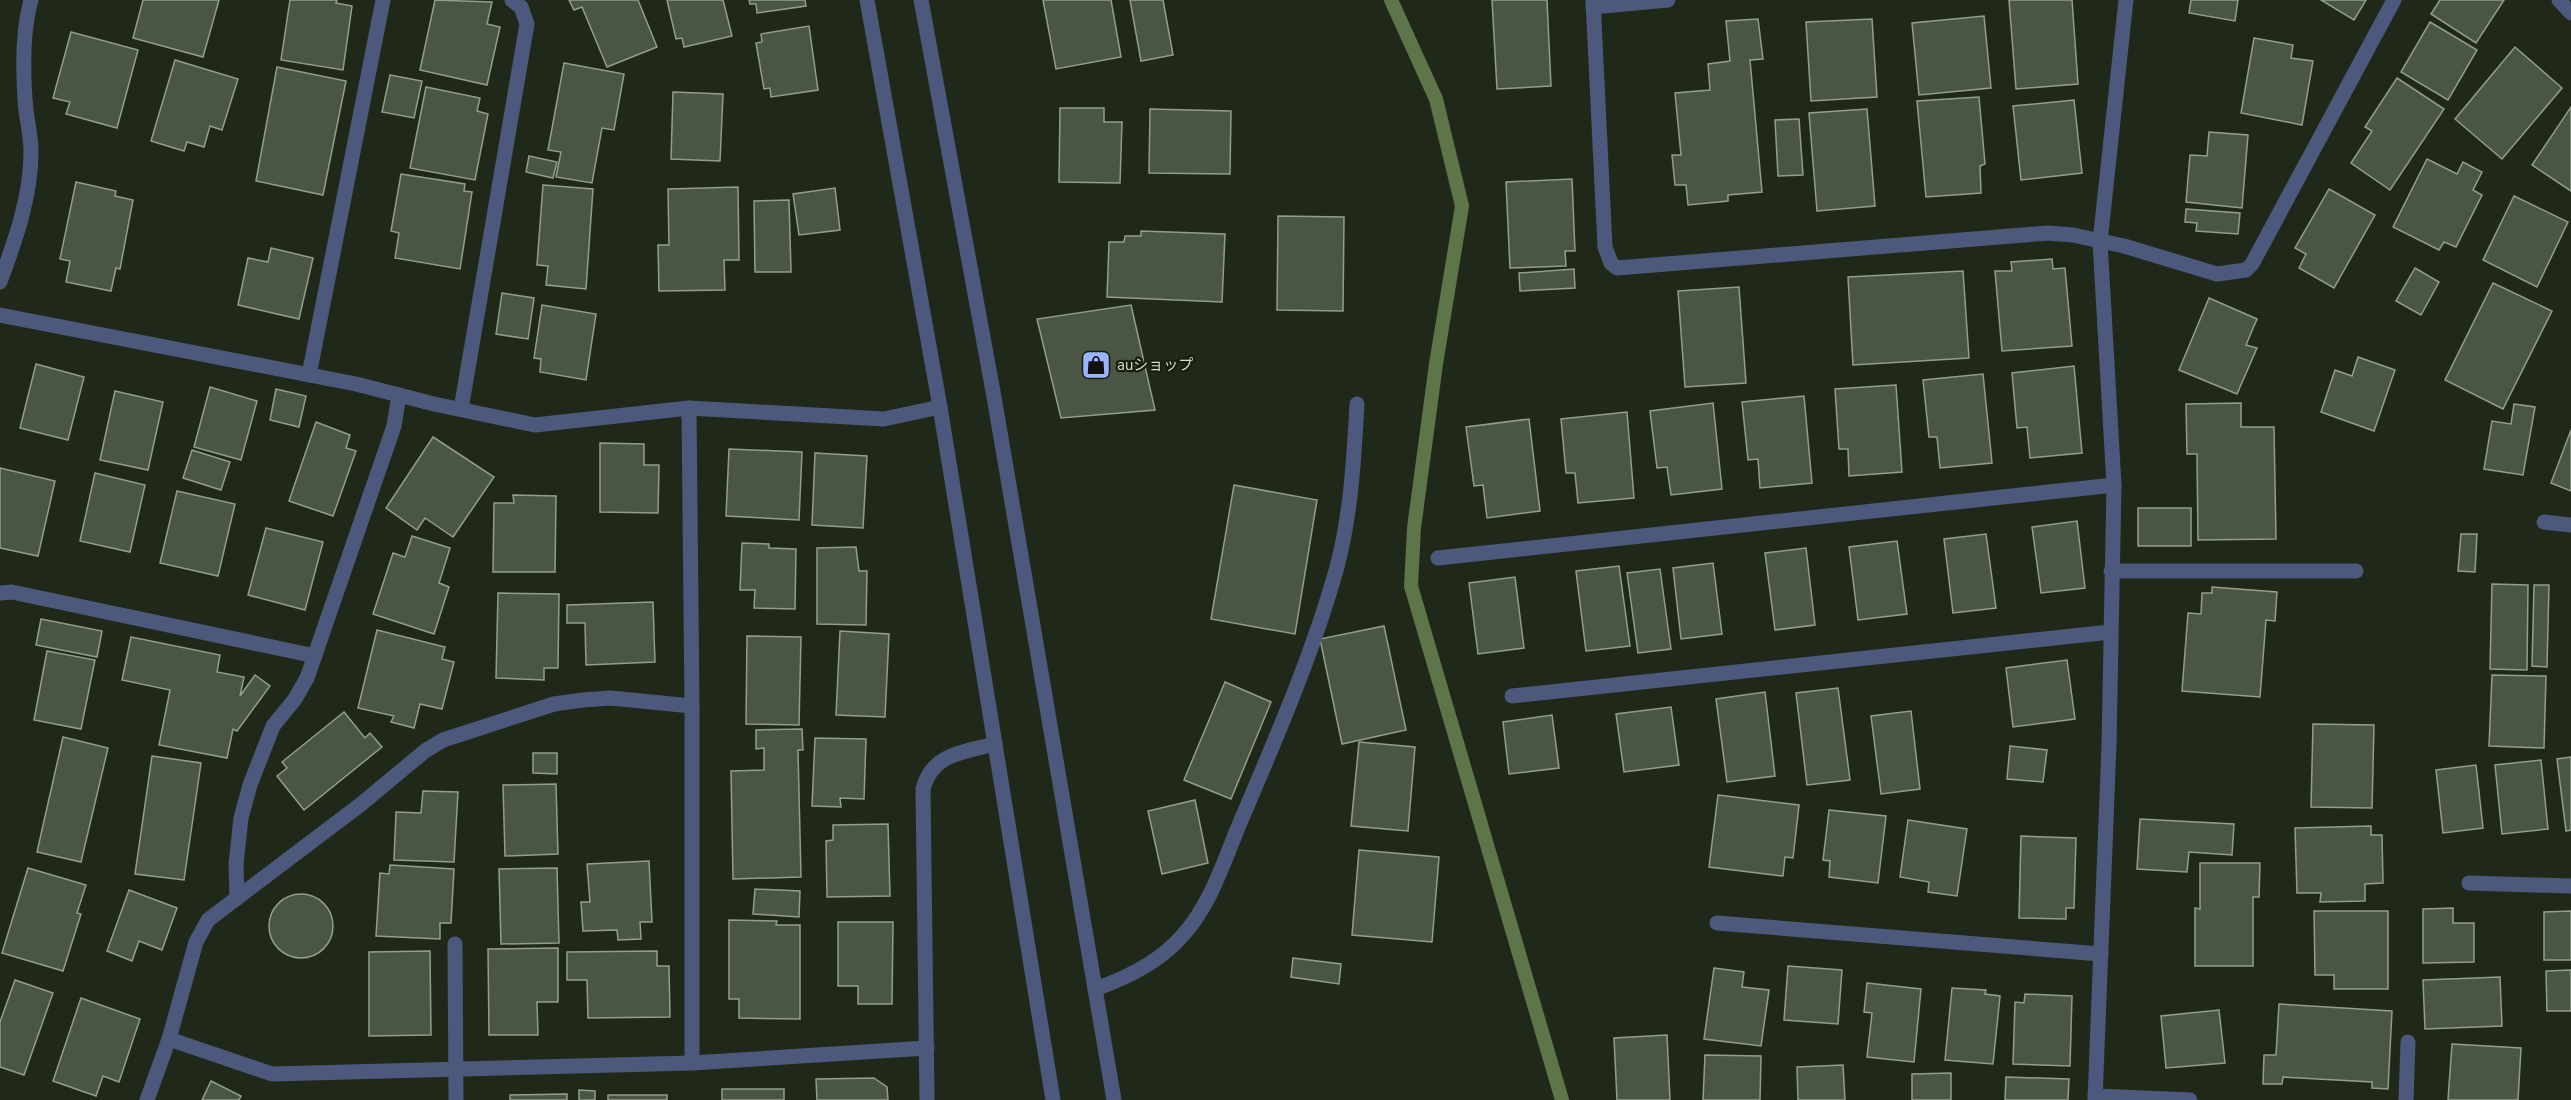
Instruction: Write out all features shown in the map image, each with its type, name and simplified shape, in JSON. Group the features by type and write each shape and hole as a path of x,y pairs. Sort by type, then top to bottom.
{"street":[{"path":"0,282 15,242 28,184 31,151 26,108 26,21 31,0"},
{"path":"309,375 382,0"},
{"path":"461,409 527,24 521,7 512,0"},
{"path":"867,0 940,407 1053,1100"},
{"path":"921,0 996,409 1114,1100"},
{"path":"1668,0 1593,3 1605,247 1611,263 1617,268 2048,233 2073,235 2146,252 2217,274 2246,270 2252,264 2394,0"},
{"path":"2127,0 2100,242 2114,485 2109,745 2095,1098 2190,1100"},
{"path":"2559,0 2571,13"},
{"path":"0,315 309,375 535,425 689,408 884,419 940,407"},
{"path":"237,898 236,864 241,818 250,785 273,726 295,699 307,678 394,426 399,395"},
{"path":"1095,989 1127,978 1161,956 1182,937 1201,912 1267,759 1316,636 1337,564 1352,475 1357,404"},
{"path":"689,408 692,1063"},
{"path":"1438,558 2114,485"},
{"path":"2544,522 2571,525"},
{"path":"2111,571 2356,571"},
{"path":"0,593 12,592 315,656"},
{"path":"1512,696 2110,632"},
{"path":"147,1100 169,1039 196,942 208,920 352,812 425,751 443,740 554,704 583,699 610,698 692,706"},
{"path":"927,1100 923,789 927,776 943,758 995,744"},
{"path":"2469,883 2571,886"},
{"path":"1717,923 2101,954"},
{"path":"455,944 456,1100"},
{"path":"169,1039 272,1074 692,1063 927,1048"},
{"path":"2406,1100 2408,1042"}],"building":[{"path":"143,0 219,0 203,57 133,38"},
{"path":"290,0 337,0 336,3 352,6 343,70 281,60"},
{"path":"435,0 492,2 487,24 500,27 487,85 420,70"},
{"path":"569,0 638,0 657,47 607,67 582,7 574,10"},
{"path":"667,0 723,0 732,36 684,47 682,38 676,39"},
{"path":"749,0 805,0 806,6 757,13 756,4 750,4"},
{"path":"1043,0 1111,0 1121,57 1056,69"},
{"path":"1130,0 1163,0 1173,55 1141,61"},
{"path":"1492,0 1547,0 1551,86 1497,89"},
{"path":"2009,0 2072,0 2078,84 2016,89"},
{"path":"2191,0 2238,0 2235,21 2189,13"},
{"path":"2321,0 2366,0 2354,20"},
{"path":"2440,0 2504,0 2476,43 2431,14"},
{"path":"1984,16 1991,88 1919,95 1912,23"},
{"path":"1758,19 1763,59 1750,60 1762,192 1728,195 1728,201 1688,205 1686,185 1675,185 1672,155 1681,155 1675,93 1710,90 1708,64 1730,61 1726,21"},
{"path":"1872,19 1877,97 1811,101 1806,22"},
{"path":"2430,22 2477,50 2448,100 2401,72"},
{"path":"809,26 818,90 771,97 770,88 764,89 756,43 762,42 761,34"},
{"path":"71,32 138,50 117,128 66,114 70,102 53,98"},
{"path":"2254,38 2293,45 2291,58 2313,61 2302,125 2241,113"},
{"path":"2515,47 2562,88 2502,159 2455,119"},
{"path":"175,60 238,79 222,130 210,126 204,147 187,142 184,151 151,141"},
{"path":"564,63 624,74 614,130 602,128 592,183 556,177 561,152 548,150"},
{"path":"277,67 346,81 323,195 256,181"},
{"path":"390,75 422,81 414,118 382,112"},
{"path":"2397,78 2444,109 2390,190 2351,163 2372,131 2365,127"},
{"path":"426,87 480,98 477,111 488,114 475,180 410,168"},
{"path":"673,92 723,94 720,161 671,159"},
{"path":"1979,97 1985,164 1980,166 1981,193 1926,197 1917,101"},
{"path":"2074,100 2082,173 2021,180 2013,106"},
{"path":"2571,107 2571,191 2532,165"},
{"path":"1060,108 1104,108 1104,122 1122,122 1120,183 1059,182"},
{"path":"1150,109 1231,111 1230,174 1149,173"},
{"path":"1867,109 1875,206 1817,211 1809,113"},
{"path":"1799,119 1803,175 1778,176 1775,120"},
{"path":"2209,132 2248,135 2242,208 2186,202 2190,155 2207,156"},
{"path":"529,156 557,162 553,178 526,172"},
{"path":"2427,159 2457,174 2463,162 2482,172 2473,190 2482,195 2456,247 2444,242 2439,250 2393,227"},
{"path":"401,174 465,184 464,191 472,192 460,269 395,258 399,233 391,231"},
{"path":"1572,179 1575,251 1565,251 1566,266 1510,268 1506,182"},
{"path":"76,182 116,191 115,196 133,200 120,269 116,268 111,291 66,282 70,261 60,259"},
{"path":"543,185 593,189 586,289 546,285 548,266 537,265"},
{"path":"738,187 739,260 724,260 725,290 659,291 658,245 669,245 668,189"},
{"path":"835,188 840,230 799,235 793,194"},
{"path":"2329,189 2375,215 2334,288 2299,268 2306,254 2295,248"},
{"path":"2514,196 2568,222 2537,287 2483,260"},
{"path":"789,200 791,272 755,272 754,201"},
{"path":"2186,209 2240,213 2238,234 2196,231 2197,223 2185,222"},
{"path":"1278,216 1344,217 1343,311 1277,310"},
{"path":"1141,231 1225,234 1222,302 1107,297 1109,242 1124,242 1125,236 1141,236"},
{"path":"271,248 313,258 299,319 238,305 248,258 268,262"},
{"path":"2052,259 2053,269 2065,268 2072,346 2002,351 1995,271 2012,271 2011,262"},
{"path":"2415,268 2439,282 2421,315 2396,301"},
{"path":"1574,269 1575,288 1520,291 1519,273"},
{"path":"1963,271 1969,358 1853,365 1848,277"},
{"path":"2493,283 2552,311 2503,409 2445,380"},
{"path":"1739,287 1746,383 1685,387 1678,291"},
{"path":"502,293 534,298 528,339 496,334"},
{"path":"2209,298 2257,319 2246,345 2257,348 2237,394 2179,370"},
{"path":"542,305 596,314 586,380 540,372 541,359 534,358"},
{"name":"auショップ","path":"1131,305 1155,410 1061,418 1037,319"},
{"path":"2358,357 2395,370 2374,431 2321,412 2335,370 2352,376"},
{"path":"36,364 84,377 68,440 20,428"},
{"path":"2074,366 2082,453 2030,458 2027,427 2017,428 2012,373"},
{"path":"1983,374 1992,463 1940,468 1937,437 1929,437 1923,380"},
{"path":"1896,385 1902,472 1849,476 1848,449 1839,449 1835,389"},
{"path":"210,387 257,401 241,460 194,447"},
{"path":"276,389 306,396 299,427 270,420"},
{"path":"115,391 163,402 148,470 100,460"},
{"path":"1804,396 1812,483 1760,488 1758,459 1748,460 1742,402"},
{"path":"1713,403 1722,489 1671,495 1667,467 1657,468 1650,411"},
{"path":"2241,403 2241,427 2274,427 2276,539 2198,540 2197,454 2187,454 2186,404"},
{"path":"2514,404 2535,407 2523,475 2484,469 2492,421 2511,424"},
{"path":"1627,412 1634,498 1578,503 1575,473 1566,473 1561,419"},
{"path":"1529,419 1540,511 1487,518 1483,485 1474,486 1466,427"},
{"path":"316,422 350,435 346,448 356,451 333,516 289,501"},
{"path":"2571,430 2571,491 2551,483"},
{"path":"433,437 494,477 453,537 425,518 417,530 386,508"},
{"path":"600,443 644,444 644,465 659,465 658,513 600,512"},
{"path":"729,449 802,452 799,520 726,516"},
{"path":"192,450 230,462 221,490 183,478"},
{"path":"815,453 867,456 863,528 812,525"},
{"path":"0,468 55,481 38,556 0,548"},
{"path":"95,473 145,485 130,552 80,541"},
{"path":"1234,485 1317,500 1295,634 1211,619"},
{"path":"177,491 235,504 218,576 160,563"},
{"path":"513,495 556,496 555,572 493,572 494,503 514,503"},
{"path":"2138,508 2191,508 2191,546 2138,546"},
{"path":"2077,521 2085,588 2041,593 2032,527"},
{"path":"266,528 323,542 305,610 248,595"},
{"path":"1986,534 1996,608 1953,613 1944,539"},
{"path":"2461,534 2477,534 2475,572 2458,571"},
{"path":"412,536 450,548 439,583 449,587 434,634 373,614 393,553 405,557"},
{"path":"1897,541 1907,614 1858,620 1849,547"},
{"path":"742,543 769,544 769,548 796,549 795,609 754,608 755,590 740,590"},
{"path":"856,547 859,571 867,571 866,625 817,624 817,548"},
{"path":"1806,548 1815,625 1775,630 1765,553"},
{"path":"1713,563 1722,634 1681,639 1673,568"},
{"path":"1619,566 1630,646 1586,651 1576,571"},
{"path":"1660,569 1671,649 1638,653 1627,573"},
{"path":"1515,577 1524,648 1478,654 1469,583"},
{"path":"2492,584 2528,585 2527,670 2490,669"},
{"path":"2534,585 2549,585 2547,667 2532,666"},
{"path":"2212,587 2277,592 2275,621 2266,620 2260,697 2182,691 2188,613 2201,614 2202,593 2212,593"},
{"path":"498,593 559,594 558,668 544,668 544,680 496,678"},
{"path":"653,602 655,662 586,665 585,623 567,623 567,605"},
{"path":"41,619 102,631 97,657 36,645"},
{"path":"1384,626 1406,730 1342,744 1320,639"},
{"path":"377,630 445,647 442,659 454,662 442,709 420,704 414,728 391,722 394,716 358,708"},
{"path":"840,631 889,634 885,717 836,715"},
{"path":"747,636 801,637 799,725 746,724"},
{"path":"131,637 220,655 217,672 244,677 240,696 255,675 270,686 237,731 233,729 227,758 159,745 170,690 122,680"},
{"path":"47,651 95,660 81,729 34,720"},
{"path":"2067,660 2075,719 2013,727 2006,668"},
{"path":"2492,675 2546,676 2544,748 2489,746"},
{"path":"1225,682 1271,702 1231,799 1184,780"},
{"path":"1838,688 1850,780 1807,785 1796,693"},
{"path":"1765,692 1775,776 1727,782 1716,699"},
{"path":"1671,707 1679,765 1624,772 1616,714"},
{"path":"1911,711 1920,789 1881,794 1871,716"},
{"path":"344,712 365,738 370,733 382,747 304,810 277,776 287,768 282,762"},
{"path":"1552,715 1559,768 1509,774 1503,722"},
{"path":"2313,724 2374,725 2372,808 2311,807"},
{"path":"802,729 803,750 798,750 801,877 733,879 731,771 764,770 764,748 756,749 756,730"},
{"path":"63,737 108,748 81,862 37,852"},
{"path":"815,738 866,739 864,799 840,798 841,807 812,806"},
{"path":"1359,742 1415,747 1408,831 1351,826"},
{"path":"2010,746 2047,750 2043,782 2007,779"},
{"path":"533,753 557,753 557,774 533,773"},
{"path":"152,756 201,763 184,880 135,874"},
{"path":"2571,757 2571,830 2566,831 2557,759"},
{"path":"2541,760 2548,829 2502,834 2495,765"},
{"path":"2476,765 2483,828 2443,833 2436,770"},
{"path":"556,784 558,854 505,856 503,785"},
{"path":"423,791 458,792 454,862 394,860 396,812 421,813"},
{"path":"1718,795 1799,805 1793,858 1785,857 1783,876 1709,867"},
{"path":"1195,800 1208,863 1162,874 1148,811"},
{"path":"1829,810 1886,816 1878,883 1829,877 1830,861 1823,860"},
{"path":"2140,819 2234,824 2232,855 2189,852 2187,872 2137,869"},
{"path":"1908,820 1967,829 1957,896 1928,892 1929,882 1900,877"},
{"path":"888,824 890,896 827,897 826,841 833,840 833,825"},
{"path":"2371,826 2371,835 2382,835 2383,883 2365,884 2365,901 2320,902 2321,893 2297,893 2295,828"},
{"path":"2021,836 2076,838 2074,908 2066,908 2066,919 2019,918"},
{"path":"1359,850 1439,857 1432,942 1352,935"},
{"path":"649,861 652,922 640,922 641,939 618,940 617,930 583,931 581,902 590,902 587,864"},
{"path":"2200,863 2260,863 2259,897 2253,897 2253,966 2195,966 2195,908 2200,909"},
{"path":"390,865 454,869 451,923 440,923 440,939 376,936 380,873 389,874"},
{"path":"28,868 86,885 77,913 81,914 63,971 2,953"},
{"path":"557,868 559,943 501,944 499,869"},
{"path":"755,889 800,891 799,917 753,914"},
{"path":"129,890 177,908 162,950 139,941 132,961 107,951"},
{"path":"295,894 307,894 324,903 331,914 333,926 331,938 324,949 307,958 295,958 283,953 274,944 269,932 269,920 274,908 283,899"},
{"path":"2453,908 2453,923 2474,923 2474,962 2423,963 2423,909"},
{"path":"2314,911 2388,911 2388,989 2334,989 2334,975 2315,975"},
{"path":"2571,911 2571,960 2544,960 2544,912"},
{"path":"729,920 777,921 776,925 800,925 800,1019 739,1018 739,999 729,999"},
{"path":"838,922 893,922 892,1004 858,1004 858,986 838,986"},
{"path":"558,948 558,1002 537,1002 538,1035 489,1035 488,949"},
{"path":"430,951 431,1035 369,1036 369,952"},
{"path":"657,951 657,966 669,966 670,1017 588,1018 587,980 567,980 567,952"},
{"path":"1293,958 1341,964 1339,984 1291,977"},
{"path":"1788,966 1842,970 1838,1024 1784,1020"},
{"path":"1714,968 1744,972 1742,987 1769,990 1761,1046 1704,1039"},
{"path":"2571,970 2571,1011 2547,1011 2546,971"},
{"path":"2500,977 2502,1026 2425,1029 2423,980"},
{"path":"15,980 53,993 24,1075 0,1067 0,1022"},
{"path":"1867,983 1921,989 1914,1062 1867,1057 1872,1013 1864,1012"},
{"path":"1952,988 1986,990 1985,994 2000,996 1993,1064 1945,1060"},
{"path":"2025,994 2072,996 2070,1066 2013,1064 2015,1002 2024,1003"},
{"path":"81,998 140,1019 119,1082 103,1076 96,1096 53,1081"},
{"path":"2279,1004 2392,1011 2388,1089 2372,1088 2372,1082 2283,1077 2282,1084 2263,1084 2264,1055 2276,1055"},
{"path":"2219,1010 2225,1063 2166,1068 2161,1016"},
{"path":"1667,1035 1670,1100 1617,1100 1614,1038"},
{"path":"2452,1044 2521,1048 2518,1100 2448,1100"},
{"path":"1705,1055 1761,1056 1760,1100 1703,1100"},
{"path":"1843,1065 1845,1100 1798,1100 1797,1067"},
{"path":"1951,1073 1951,1100 1912,1100 1912,1074"},
{"path":"2006,1077 2069,1079 2068,1100 2005,1100"},
{"path":"874,1078 887,1087 888,1100 817,1100 816,1079"},
{"path":"211,1081 241,1096 239,1100 202,1100"},
{"path":"722,1089 784,1089 784,1100 722,1100"},
{"path":"579,1090 595,1091 595,1100 579,1100"},
{"path":"567,1094 567,1100 510,1100 510,1095"},
{"path":"608,1095 667,1095 667,1100 608,1100"}],"waterway":[{"path":"1391,0 1436,99 1462,206 1436,364 1414,528 1411,586 1562,1100"}],"place":[{"name":"auショップ","path":"1096,365"}]}
